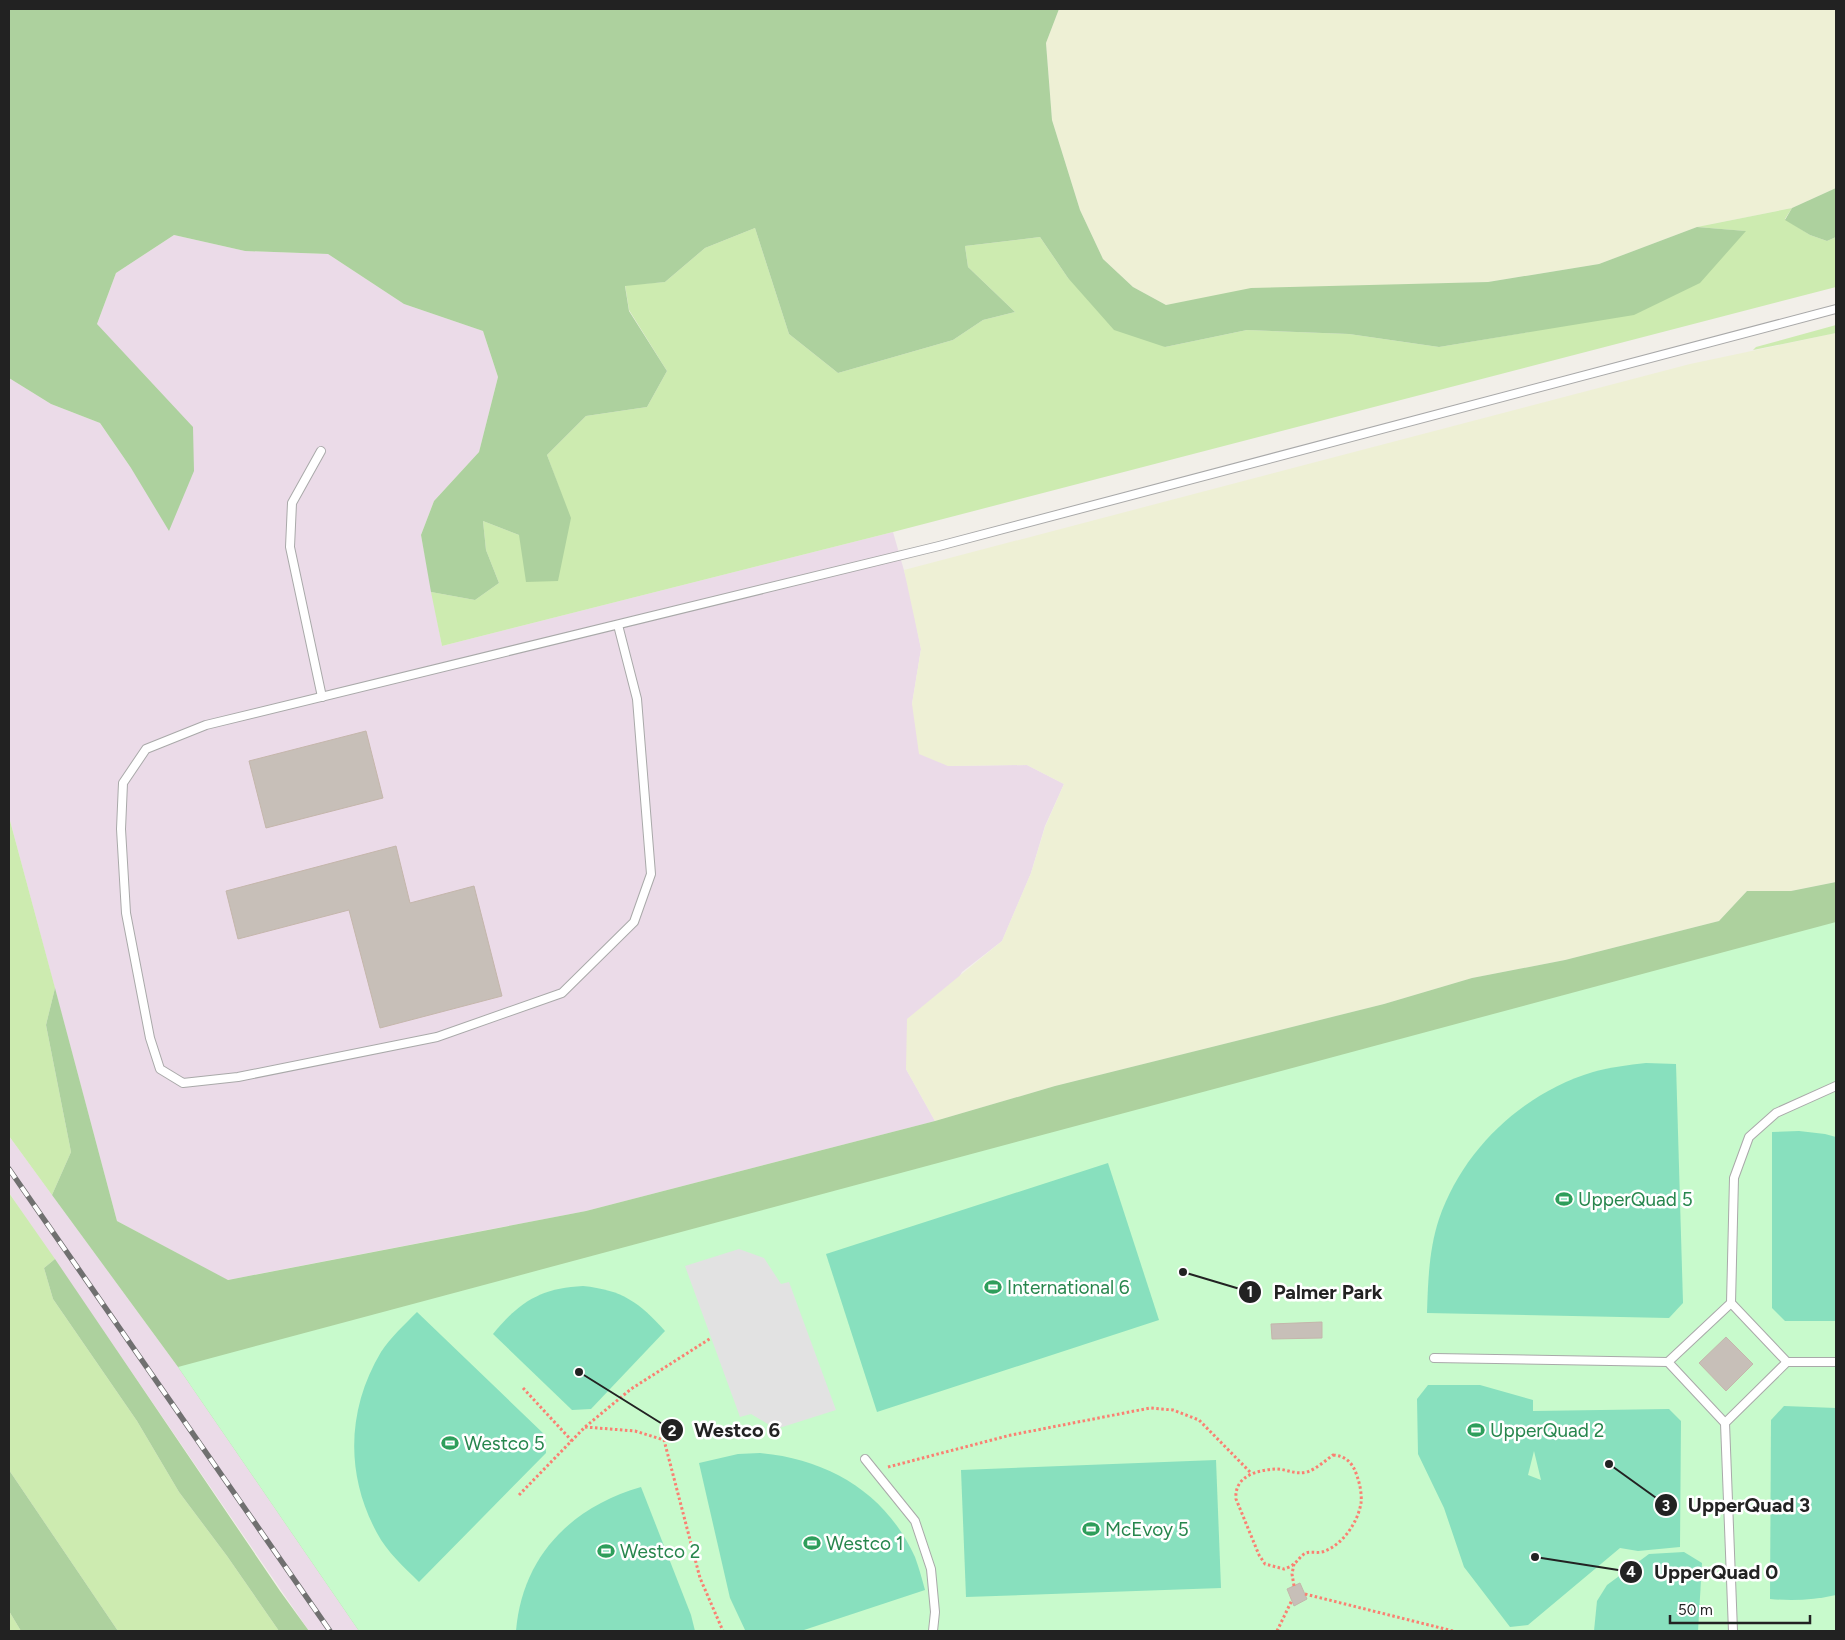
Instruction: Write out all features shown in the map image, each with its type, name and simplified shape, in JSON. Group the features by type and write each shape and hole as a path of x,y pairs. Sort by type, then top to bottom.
{"lane":[{"path":"618,625 637,699 651,874 634,922 562,993 437,1037 238,1077 183,1083 160,1069 150,1038 126,913 121,829 123,783 146,749 206,725 939,546 1836,309"},
{"path":"321,451 292,503 290,547 322,697"},
{"path":"1787,1362 1731,1303 1734,1178 1749,1137 1776,1113 1836,1086"},
{"path":"1434,1358 1668,1362 1731,1303"},
{"path":"1668,1362 1725,1423 1733,1631"},
{"path":"1725,1423 1787,1362 1836,1362"},
{"path":"865,1459 915,1521 931,1569 936,1612 933,1631"}],"path":[{"path":"519,1495 585,1427 631,1389 711,1338"},
{"path":"523,1388 572,1441"},
{"path":"874,1470 1011,1435 1150,1408 1173,1410 1199,1420 1251,1473"},
{"path":"585,1427 635,1431 664,1440 700,1578 723,1631"},
{"path":"1284,1569 1294,1564 1307,1552 1325,1552 1339,1543 1356,1518 1361,1502 1356,1473 1349,1461 1342,1456 1333,1455 1307,1472 1296,1474 1278,1469 1251,1473 1237,1484 1235,1490 1236,1499 1259,1555 1265,1564 1284,1569 1292,1574"},
{"path":"1294,1564 1292,1574 1294,1586"},
{"path":"1305,1594 1453,1631"},
{"path":"1277,1631 1292,1600"}],"shaded area":[{"path":"174,235 245,251 328,254 404,304 483,331 498,377 479,452 434,501 421,535 442,646 893,532 909,588 921,649 912,704 948,766 1027,765 1064,784 1045,826 1031,873 1002,941 962,972 906,1069 935,1121 586,1211 227,1280 117,1221 9,817 9,378 51,404 100,423 131,468 97,324 116,273"},
{"path":"9,1136 178,1367 359,1631 309,1631 9,1193"},
{"path":"739,1249 764,1258 781,1284 789,1282 836,1410 776,1429 751,1414 740,1417 685,1266"}],"green space":[{"path":"9,9 1059,9 1046,43 1052,120 1080,210 1103,259 1133,287 1166,305 1251,288 1488,282 1599,264 1697,227 1746,231 1700,283 1634,315 1439,347 1349,334 1247,330 1165,347 1114,330 1068,278 1040,237 965,246 968,267 1015,312 983,320 953,340 838,373 789,334 755,228 705,248 665,282 625,286 629,311 667,371 647,407 586,416 547,455 571,518 558,581 526,582 519,535 483,521 486,550 499,583 475,600 431,592 421,535 434,501 479,452 498,377 483,331 404,304 328,254 245,251 174,235 116,273 97,324 193,427 194,471 169,531 131,468 100,423 51,404 9,378"},
{"path":"1059,9 1836,9 1836,188 1792,208 1697,227 1599,264 1488,282 1395,285 1204,298 1166,305 1133,287 1103,259 1080,210 1052,120 1046,43"},
{"path":"1836,188 1836,237 1827,241 1810,235 1785,220 1792,208"},
{"path":"1792,208 1785,219 1810,235 1827,241 1836,237 1836,287 893,532 442,646 431,592 475,600 499,583 486,550 483,521 519,535 570,518 547,455 586,416 647,407 667,371 629,310 625,285 665,282 705,248 755,228 789,334 838,373 953,340 983,320 1015,312 968,267 965,246 1040,237 1068,278 1165,347 1247,330 1349,334 1439,347 1529,332 1745,231 1697,227"},
{"path":"1836,325 1836,333 1753,350 1756,347"},
{"path":"1836,333 1836,882 1791,891 1747,891 1719,921 1565,960 1472,978 1384,1004 1055,1086 935,1121 906,1069 907,1019 1002,941 1031,873 1045,827 1064,784 1027,765 948,766 919,754 912,704 921,649 904,570 1690,364"},
{"path":"9,817 55,988 46,1025 71,1152 52,1195 9,1136"},
{"path":"1836,882 1836,942 359,1631 178,1367 52,1195 71,1152 46,1025 55,988 117,1221 228,1280 586,1211 935,1121 1055,1086 1384,1004 1472,978 1565,960 1719,921 1747,891 1791,891"},
{"path":"1836,922 1836,1631 359,1631 178,1367"},
{"name":"UpperQuad 5","path":"1646,1063 1676,1064 1683,1303 1669,1318 1427,1313 1431,1253 1439,1219 1463,1169 1480,1147 1520,1109 1567,1081 1600,1070"},
{"path":"1799,1131 1836,1137 1836,1321 1785,1321 1772,1308 1772,1132"},
{"name":"International 6","path":"1108,1163 1159,1320 877,1412 826,1254"},
{"path":"9,1193 55,1259 44,1268 53,1299 137,1421 179,1492 227,1556 279,1631 118,1631 9,1470"},
{"path":"55,1259 309,1631 279,1631 227,1556 179,1492 137,1421 53,1299 44,1268"},
{"path":"583,1286 609,1291 629,1299 647,1312 665,1331 591,1409 572,1410 493,1334 512,1313 532,1299 555,1290"},
{"name":"Westco 5","path":"417,1312 545,1435 546,1453 419,1582 396,1559 377,1533 359,1488 354,1442 356,1419 370,1374 381,1352"},
{"path":"1428,1385 1480,1385 1533,1400 1533,1411 1669,1409 1681,1421 1680,1547 1638,1551 1620,1548 1528,1625 1510,1627 1464,1567 1444,1508 1418,1454 1417,1399","holes":["1534,1451 1541,1480 1528,1475"]},
{"path":"1784,1406 1836,1408 1836,1595 1803,1600 1770,1599 1771,1420"},
{"name":"Westco 1","path":"760,1453 809,1463 852,1483 871,1498 903,1534 915,1557 925,1590 801,1631 745,1630 730,1598 699,1463 738,1454"},
{"name":"McEvoy 5","path":"1216,1460 1221,1588 966,1597 961,1470"},
{"path":"9,1470 118,1631 21,1631 9,1611"},
{"name":"Westco 2","path":"641,1487 691,1615 695,1631 516,1631 520,1604 528,1580 540,1558 554,1539 572,1522 593,1508 616,1496"},
{"path":"1684,1552 1702,1563 1698,1631 1594,1631 1597,1601 1607,1585 1649,1554"},
{"path":"9,1611 21,1631 9,1631"}],"building":[{"path":"366,731 383,798 266,828 249,761"},
{"path":"396,846 410,903 474,886 502,996 380,1028 349,910 238,939 226,891"},
{"path":"1322,1322 1322,1338 1272,1339 1271,1324"},
{"path":"1726,1337 1753,1364 1726,1391 1699,1363"},
{"path":"1300,1583 1307,1599 1294,1606 1287,1589"}],"railway":[{"path":"9,1169 330,1631"}],"place":[{"name":"UpperQuad 5","path":"1564,1199"},
{"name":"Palmer Park","path":"1183,1272"},
{"name":"International 6","path":"993,1287"},
{"name":"Westco 6","path":"579,1372"},
{"name":"UpperQuad 2","path":"1476,1430"},
{"name":"Westco 5","path":"450,1443"},
{"name":"UpperQuad 3","path":"1609,1464"},
{"name":"McEvoy 5","path":"1091,1529"},
{"name":"Westco 1","path":"812,1543"},
{"name":"Westco 2","path":"606,1551"},
{"name":"UpperQuad 0","path":"1535,1557"}]}
